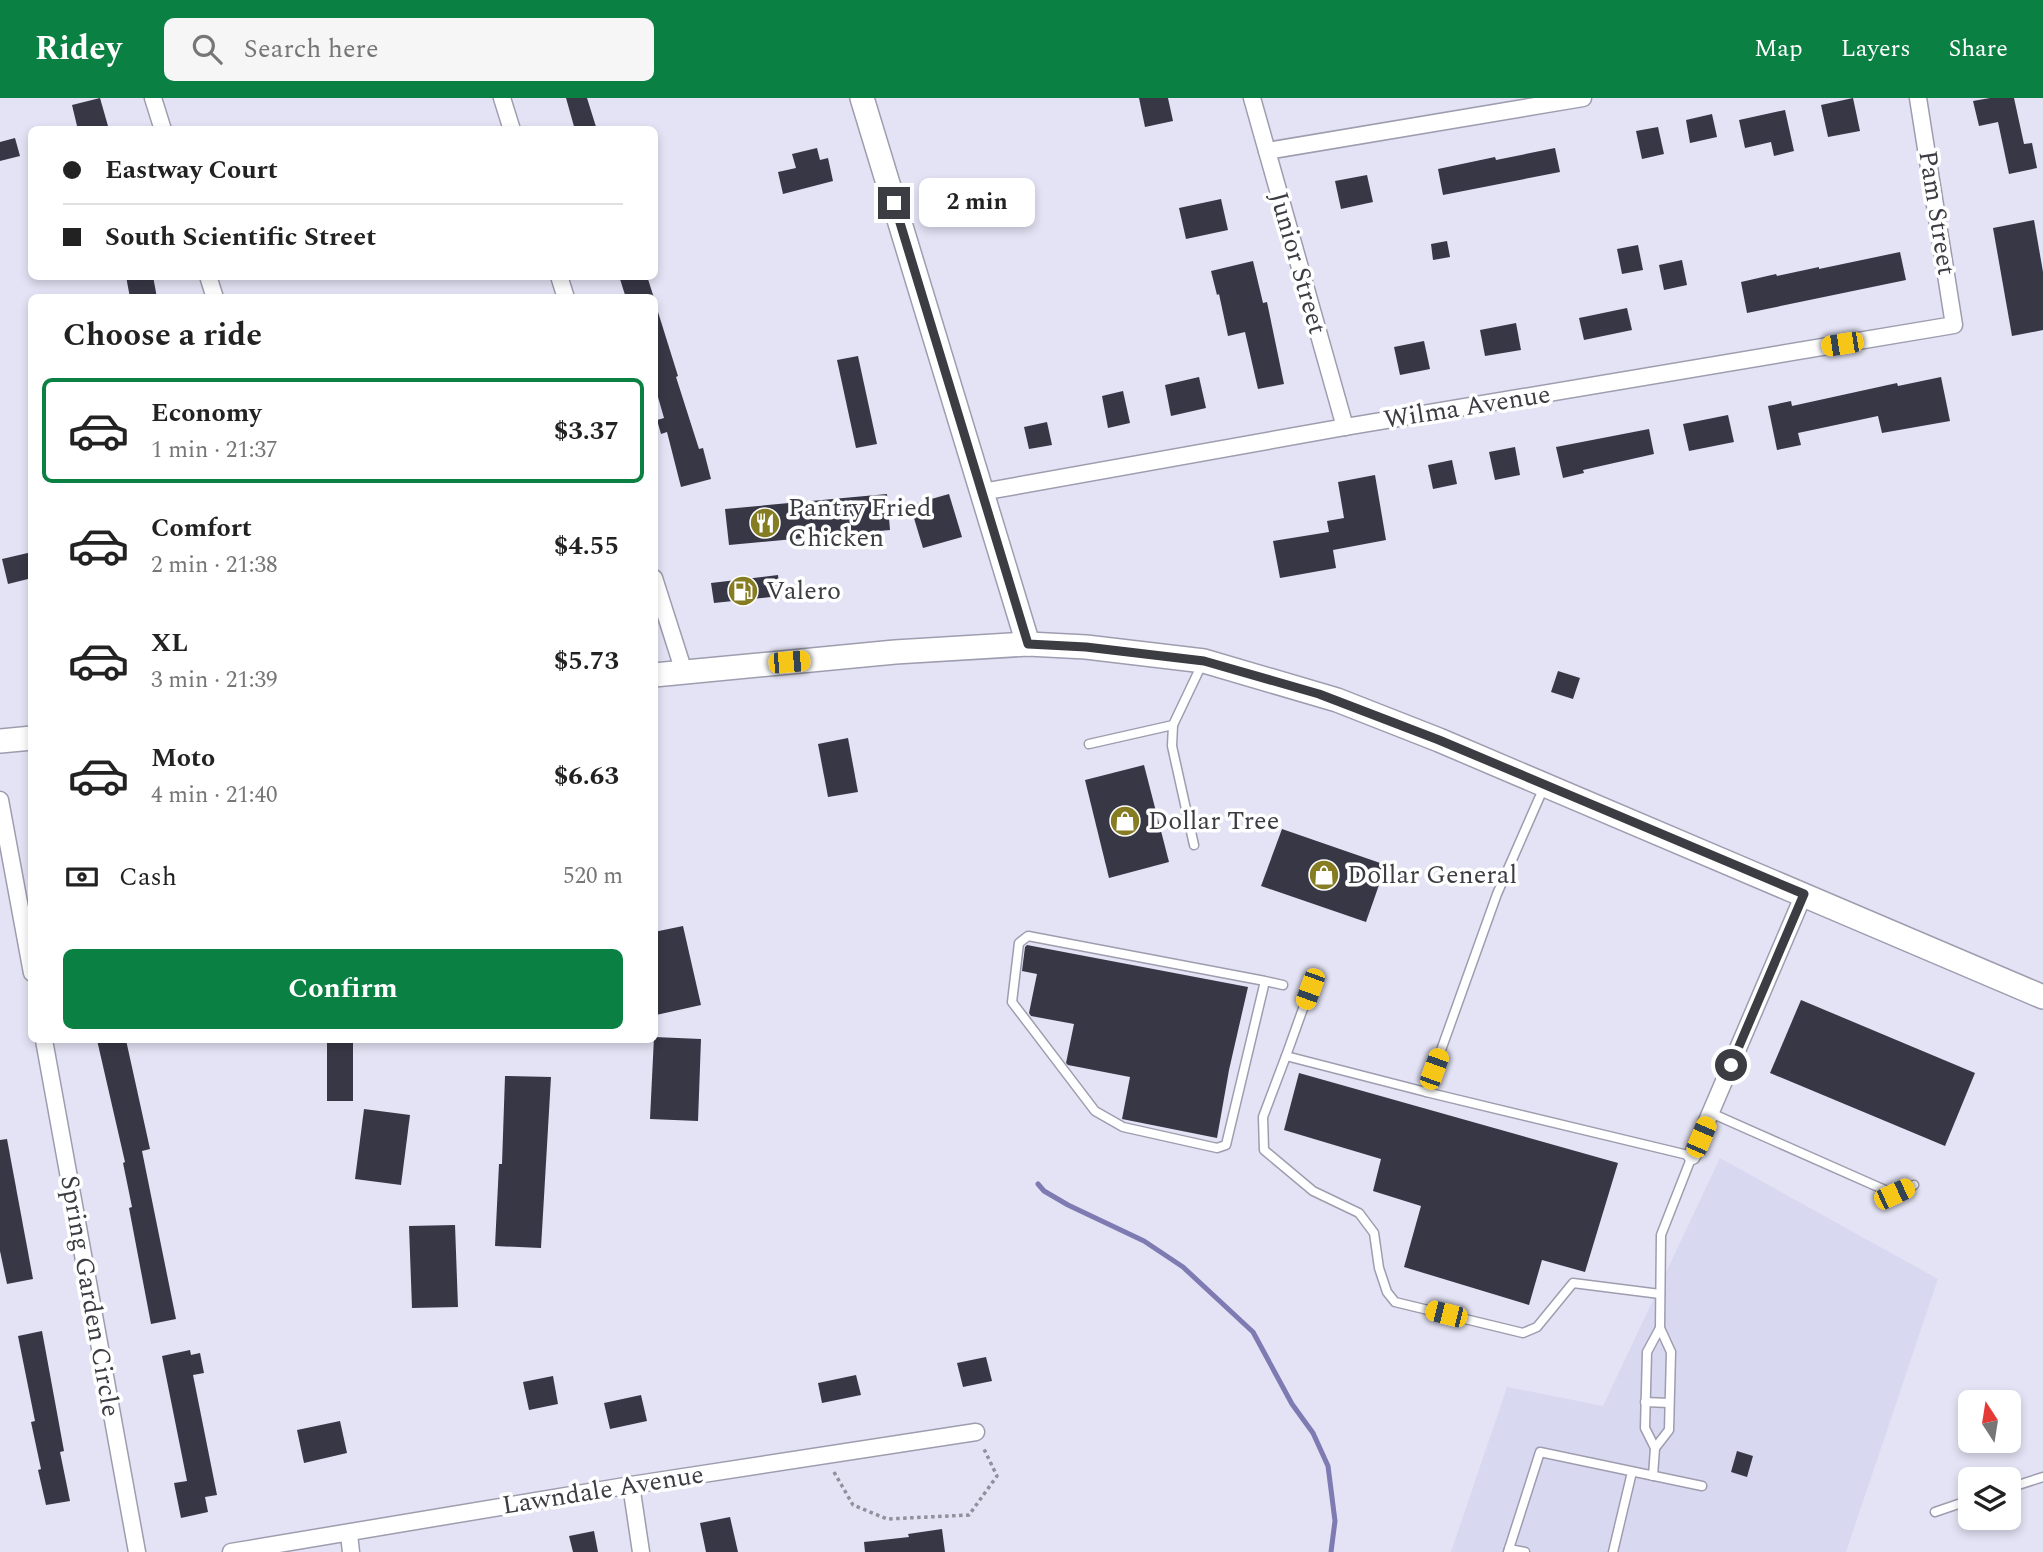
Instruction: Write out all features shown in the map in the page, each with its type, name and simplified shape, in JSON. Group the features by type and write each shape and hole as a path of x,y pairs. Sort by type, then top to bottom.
{"main road":[{"path":"862,98 1028,644"},
{"path":"658,675 895,652 1028,644 1086,647 1204,661 1336,700 1545,784 2043,997"},
{"path":"0,741 28,738"}],"street":[{"path":"153,98 162,126"},
{"path":"502,98 511,126"},
{"name":"Junior Street","path":"1252,98 1345,427"},
{"path":"1267,151 1583,98"},
{"name":"Pam Street","path":"1918,98 1952,326"},
{"name":"Wilma Avenue","path":"982,492 1345,427 1952,326"},
{"path":"658,591 684,672"},
{"path":"0,800 28,951"},
{"path":"1692,1156 1804,894"},
{"name":"Spring Garden Circle","path":"45,1043 137,1552"},
{"name":"Lawndale Avenue","path":"231,1552 631,1485 976,1432"},
{"path":"631,1485 641,1552"},
{"path":"349,1534 351,1552"}],"lane":[{"path":"1194,845 1172,746 1173,724 1204,661"},
{"path":"1089,744 1173,724"},
{"path":"1426,1092 1497,894 1545,784"},
{"path":"1265,981 1226,1145 1217,1148 1123,1127 1095,1111 1012,1002 1019,943 1028,936 1265,981 1283,985"},
{"path":"1310,989 1264,1117 1264,1150 1313,1191 1359,1213 1374,1233 1378,1268 1387,1292 1395,1302 1523,1333 1537,1327 1573,1283 1660,1294"},
{"path":"1286,1056 1692,1156 1661,1235 1660,1328 1671,1352 1670,1403 1669,1430 1654,1448"},
{"path":"1711,1113 1894,1194 1914,1185"},
{"path":"1653,1476 1654,1448 1645,1428 1647,1352 1660,1328"},
{"path":"1646,1402 1670,1403"},
{"path":"1525,1552 1509,1551 1540,1452 1702,1486"},
{"path":"1613,1552 1632,1472"},
{"path":"2021,1484 2043,1477"},
{"path":"1935,1512 1958,1504"}],"path":[{"path":"824,1455 853,1505 887,1520 969,1515 997,1476 976,1432"}],"shaded area":[{"path":"1720,1158 1938,1279 1846,1552 1451,1552 1507,1387 1603,1406"}],"building":[{"path":"100,98 108,126 77,126 72,105"},
{"path":"566,98 587,98 596,126 574,126"},
{"path":"1139,98 1168,98 1173,121 1145,127"},
{"path":"1853,98 1860,131 1828,137 1821,105"},
{"path":"2014,98 2024,144 2032,143 2037,168 2009,174 1998,122 1979,126 1973,101"},
{"path":"1785,110 1794,151 1774,156 1771,142 1745,148 1739,120"},
{"path":"1712,114 1717,137 1690,143 1686,120"},
{"path":"1658,127 1664,154 1642,159 1636,131"},
{"path":"15,138 20,156 0,161 0,142"},
{"path":"817,148 820,160 828,158 833,181 783,194 778,172 796,168 792,154"},
{"path":"1555,148 1560,172 1443,195 1438,169"},
{"path":"1367,175 1373,202 1341,209 1335,181"},
{"path":"1221,199 1228,230 1186,239 1179,208"},
{"path":"2034,220 2043,272 2043,330 2012,336 1993,228"},
{"path":"1447,241 1450,257 1433,260 1431,244"},
{"path":"1638,245 1643,270 1622,274 1617,249"},
{"path":"1900,252 1906,280 1747,313 1741,282"},
{"path":"1682,260 1687,285 1664,290 1659,265"},
{"path":"1253,261 1263,303 1267,302 1284,384 1258,389 1245,332 1228,336 1211,271"},
{"path":"127,280 154,280 156,294 129,294"},
{"path":"620,280 648,280 653,294 625,294"},
{"path":"1627,308 1632,330 1584,340 1579,318"},
{"path":"658,312 678,376 676,377 699,449 703,448 711,479 681,487 667,432 661,434 658,424 658,420 664,418 658,397"},
{"path":"1516,323 1521,350 1485,356 1480,330"},
{"path":"1424,341 1430,369 1400,375 1394,347"},
{"path":"858,356 877,444 856,448 837,360"},
{"path":"1199,377 1206,408 1171,416 1165,385"},
{"path":"1941,377 1950,421 1882,433 1878,416 1798,433 1801,445 1777,450 1768,406 1791,401 1792,406 1897,383 1898,386"},
{"path":"1123,391 1130,423 1108,428 1102,396"},
{"path":"1728,415 1734,442 1689,451 1683,424"},
{"path":"1047,422 1052,445 1029,449 1024,427"},
{"path":"1649,429 1654,454 1583,470 1584,473 1563,478 1556,447"},
{"path":"1515,447 1520,475 1495,480 1489,452"},
{"path":"1452,460 1457,484 1433,489 1428,465"},
{"path":"1375,475 1386,540 1333,550 1336,568 1280,578 1273,541 1329,532 1327,521 1344,518 1338,482"},
{"path":"887,494 890,530 729,545 725,509"},
{"path":"949,494 962,537 923,548 910,505"},
{"path":"28,553 28,579 8,584 2,559"},
{"path":"778,575 780,596 714,603 711,583"},
{"path":"1558,671 1580,678 1573,699 1551,692"},
{"path":"848,738 858,792 828,797 818,744"},
{"path":"1144,765 1169,862 1109,878 1085,780"},
{"path":"1282,829 1386,865 1366,922 1261,886"},
{"path":"683,926 701,1005 658,1015 658,931"},
{"path":"1027,945 1248,987 1217,1138 1122,1119 1130,1077 1066,1063 1074,1024 1031,1016 1029,1013 1037,974 1022,971"},
{"path":"1801,1000 1975,1073 1945,1146 1770,1073"},
{"path":"658,1037 701,1039 698,1121 650,1119 654,1043 658,1043"},
{"path":"98,1043 127,1043 150,1149 142,1151 176,1319 151,1324 129,1208 132,1207 123,1163 125,1162"},
{"path":"327,1043 353,1043 353,1101 327,1101"},
{"path":"1299,1073 1618,1163 1585,1272 1542,1260 1529,1305 1404,1267 1421,1206 1373,1191 1381,1159 1284,1130"},
{"path":"505,1076 551,1077 541,1248 495,1246 499,1164 502,1164"},
{"path":"364,1109 410,1115 401,1185 355,1179"},
{"path":"7,1139 33,1279 7,1284 0,1251 0,1140"},
{"path":"455,1225 458,1307 412,1308 409,1226"},
{"path":"42,1331 64,1451 60,1452 70,1501 46,1505 31,1422 35,1421 18,1336"},
{"path":"190,1350 191,1355 200,1353 204,1373 193,1375 217,1495 205,1497 208,1512 181,1518 174,1483 187,1481 162,1356"},
{"path":"986,1357 992,1381 963,1387 957,1363"},
{"path":"856,1375 861,1395 822,1403 818,1383"},
{"path":"553,1376 558,1404 529,1410 523,1382"},
{"path":"641,1395 647,1421 610,1429 604,1403"},
{"path":"340,1421 347,1453 304,1463 297,1430"},
{"path":"1737,1451 1753,1456 1747,1477 1731,1472"},
{"path":"730,1517 738,1552 706,1552 700,1523"},
{"path":"942,1529 945,1552 865,1552 864,1542 909,1537 908,1534"},
{"path":"594,1531 598,1552 573,1552 569,1536"}],"waterway":[{"path":"1038,1184 1044,1191 1068,1205 1144,1241 1183,1267 1253,1332 1292,1404 1313,1433 1328,1466 1335,1521 1331,1552"}],"place":[{"name":"Pantry Fried Chicken","path":"765,523"},
{"name":"Valero","path":"743,591"},
{"name":"Dollar Tree","path":"1125,821"},
{"name":"Dollar General","path":"1324,875"}],"route":[{"path":"894,203 1028,644 1086,647 1204,661 1319,694 1439,740 1804,894 1731,1065"}]}
